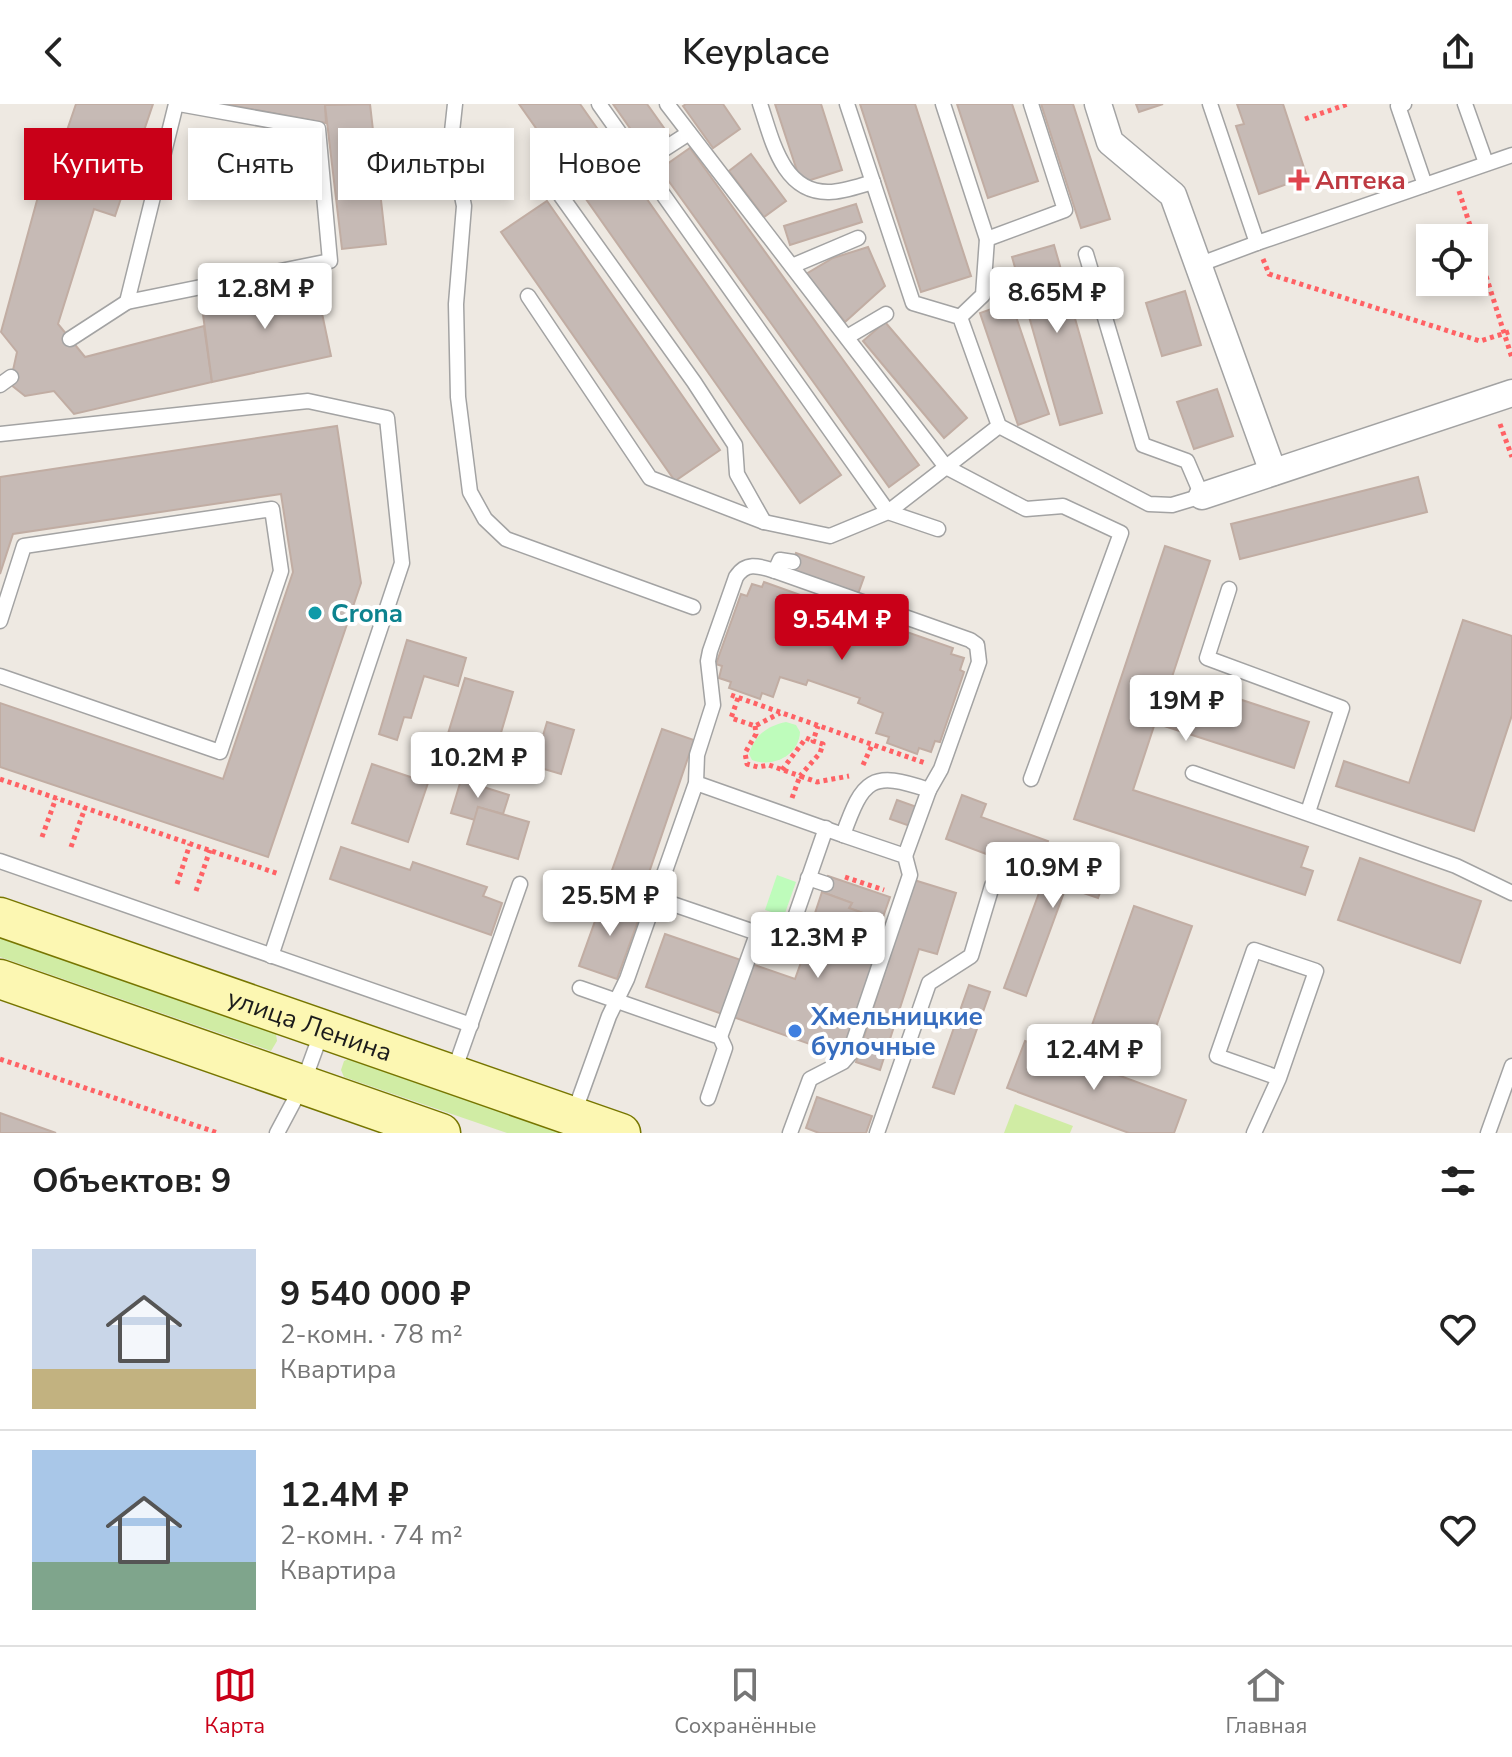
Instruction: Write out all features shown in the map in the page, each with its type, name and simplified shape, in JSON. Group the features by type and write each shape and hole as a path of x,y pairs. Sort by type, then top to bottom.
{"main road":[{"name":"улица Ленина","path":"0,917 621,1133"},
{"path":"0,979 441,1133"}],"street":[{"path":"1098,104 1110,142 1173,195 1273,472"},
{"path":"1202,496 1502,396"}],"lane":[{"path":"70,339 127,302 330,261 318,129 177,104 127,302"},
{"path":"455,104 451,141 464,206 456,304 458,397 470,492 485,519 506,539 693,607"},
{"path":"599,104 616,128"},
{"path":"667,104 946,467 1026,509 1063,506 1121,533 1031,779"},
{"path":"760,104 777,155 791,177 804,188 829,192 873,182"},
{"path":"847,104 913,303 960,317"},
{"path":"943,104 987,239 983,295 960,317"},
{"path":"987,239 1065,210 1031,104"},
{"path":"1210,104 1257,243"},
{"path":"1404,104 1398,106 1425,185"},
{"path":"1465,104 1486,163"},
{"path":"669,146 689,133"},
{"path":"1198,265 1512,155"},
{"path":"564,200 694,382 735,445 737,474 764,522"},
{"path":"667,200 888,512 938,529"},
{"path":"792,266 858,238"},
{"path":"960,317 999,426 1149,504 1172,505 1202,496 1187,461 1143,445 1086,254"},
{"path":"528,296 650,478 764,522 830,536 888,512 999,426"},
{"path":"847,337 886,314"},
{"path":"0,434 308,401 387,418 402,563 271,956"},
{"path":"0,621 24,546 272,509 281,571 220,752 0,676"},
{"path":"775,571 780,560 793,562"},
{"path":"573,1116 616,1000 627,979 696,783 697,755 713,705 708,661 710,651 736,577 749,566 775,571 970,640 977,645 979,662 941,769 929,790 905,856 910,875 904,897 849,1055 843,1062 810,1079 790,1133"},
{"path":"1229,589 1207,658 1342,708 1308,812"},
{"path":"1193,773 1456,866 1512,893"},
{"path":"843,835 854,803 869,785 889,779 929,790"},
{"path":"696,783 905,856"},
{"path":"655,898 757,934 779,937 792,926 826,828"},
{"path":"0,861 471,1025"},
{"path":"811,872 826,884"},
{"path":"452,1074 520,884"},
{"path":"877,1133 929,983 971,956 992,886"},
{"path":"708,1098 725,1048 720,1037 757,934"},
{"path":"1254,1133 1279,1078 1316,971 1254,950 1217,1056 1279,1078"},
{"path":"580,988 720,1037"},
{"path":"277,1133 302,1086 323,1030"},
{"path":"1488,1133 1512,1066"}],"path":[{"path":"1305,119 1348,104"},
{"path":"1454,175 1470,224"},
{"path":"1257,243 1269,274 1480,341 1512,331"},
{"path":"1488,281 1512,358"},
{"path":"1502,396 1512,457"},
{"path":"711,688 941,769"},
{"path":"738,698 731,718 755,726 782,713"},
{"path":"755,726 756,734 745,753 747,764 758,767 769,765 817,782 851,776 866,763 872,745"},
{"path":"813,741 818,726"},
{"path":"782,770 806,738 823,744 820,753 800,776 786,814"},
{"path":"0,779 296,880"},
{"path":"42,837 56,798"},
{"path":"71,847 85,808"},
{"path":"177,884 190,844"},
{"path":"196,891 210,850"},
{"path":"811,872 904,897"},
{"path":"0,1059 218,1133"}],"green space":[{"path":"786,722 796,725 800,732 790,754 776,761 752,760 749,754 758,737 773,726"},
{"path":"777,875 796,882 784,916 765,910"},
{"path":"0,938 276,1034 277,1041 271,1051 0,957"},
{"path":"350,1058 567,1133 507,1133 344,1077 341,1070 344,1061"},
{"path":"1015,1104 1073,1126 1070,1133 1004,1133"}],"building":[{"path":"76,104 153,104 145,128 68,128"},
{"path":"224,104 325,104 326,123"},
{"path":"370,104 373,128 338,128 338,200 381,200 386,244 342,249 325,105"},
{"path":"519,104 580,104 597,128 536,128"},
{"path":"613,104 647,104 664,128 630,128"},
{"path":"723,104 740,129 713,148 683,106"},
{"path":"775,104 821,104 842,170 801,183"},
{"path":"860,104 915,104 971,276 921,292"},
{"path":"957,104 1012,104 1038,181 988,198"},
{"path":"1041,104 1073,104 1110,219 1081,228"},
{"path":"1136,104 1163,104 1139,112"},
{"path":"1237,104 1283,104 1307,177 1259,194 1236,126 1244,124"},
{"path":"690,148 919,465 889,487 669,181 669,163"},
{"path":"751,154 786,201 764,217 729,171"},
{"path":"37,200 120,200 115,216 94,209 58,324 85,357 204,326 212,382 74,414 54,391 25,396 10,384 17,352 1,332"},
{"path":"587,200 648,200 841,475 800,503"},
{"path":"547,201 720,450 675,481 501,232"},
{"path":"856,204 862,222 790,245 784,226"},
{"path":"1054,245 1102,413 1060,425 1012,257"},
{"path":"868,247 885,286 845,322 806,274 833,258"},
{"path":"315,280 331,356 212,382 202,307"},
{"path":"1185,291 1201,345 1162,356 1146,303"},
{"path":"1011,302 1049,414 1018,425 980,313"},
{"path":"885,322 967,418 944,438 863,341"},
{"path":"1217,389 1233,436 1194,449 1177,402"},
{"name":"Crona","path":"337,426 361,583 268,857 0,767 0,703 223,779 293,572 281,494 13,534 0,574 0,477"},
{"path":"1418,477 1427,512 1240,559 1231,524"},
{"path":"1165,546 1210,561 1172,677 1309,722 1294,768 1155,723 1133,790 1308,847 1301,867 1313,871 1305,895 1074,819"},
{"path":"796,553 864,577 858,594 790,571"},
{"path":"764,582 834,607 832,612 882,630 884,624 953,648 951,654 964,658 960,670 964,672 940,742 935,741 931,752 919,748 917,754 887,743 889,737 876,733 883,713 858,703 860,698 808,680 806,685 780,677 773,697 762,693 760,699 729,688 731,682 719,678 722,666 716,664 741,594 747,596 752,584 762,587"},
{"path":"1463,620 1512,636 1512,715 1474,831 1336,786 1344,761 1409,783"},
{"path":"407,640 466,658 458,686 424,676 411,718 404,717 397,740 379,734"},
{"path":"465,678 513,692 485,787 436,773"},
{"path":"547,722 574,730 561,774 534,766"},
{"path":"662,729 694,740 638,905 604,893"},
{"path":"372,764 428,783 408,842 352,823"},
{"path":"461,780 509,795 503,814 478,807 475,820 451,813"},
{"path":"962,795 986,804 981,817 1048,841 1037,873 946,839"},
{"path":"897,800 917,807 910,826 890,819"},
{"path":"478,807 529,822 518,859 467,844"},
{"path":"341,847 410,870 413,862 487,887 483,896 502,903 491,935 330,879"},
{"path":"1056,847 1110,866 1098,898 1066,887 1026,996 1004,988"},
{"path":"1360,858 1481,901 1460,963 1338,920"},
{"path":"828,876 890,897 882,920 849,908 852,903 822,892"},
{"path":"914,880 956,893 937,954 919,949 880,1070 856,1062"},
{"path":"822,892 852,903 849,908 882,920 886,926 841,1055 733,1017 752,964 795,979"},
{"path":"604,896 642,910 617,979 579,966"},
{"path":"1134,906 1192,926 1142,1066 1085,1045"},
{"path":"665,934 744,961 725,1015 646,987"},
{"path":"969,985 990,992 954,1094 933,1087"},
{"path":"1025,1041 1186,1100 1174,1133 1129,1133 1007,1088"},
{"path":"817,1097 872,1116 866,1133 819,1133 806,1128"},
{"path":"0,1113 56,1133 0,1133"}],"place":[{"name":"Аптека","path":"1299,180"},
{"name":"Crona","path":"315,613"},
{"name":"Хмельницкие булочные","path":"795,1031"}]}
